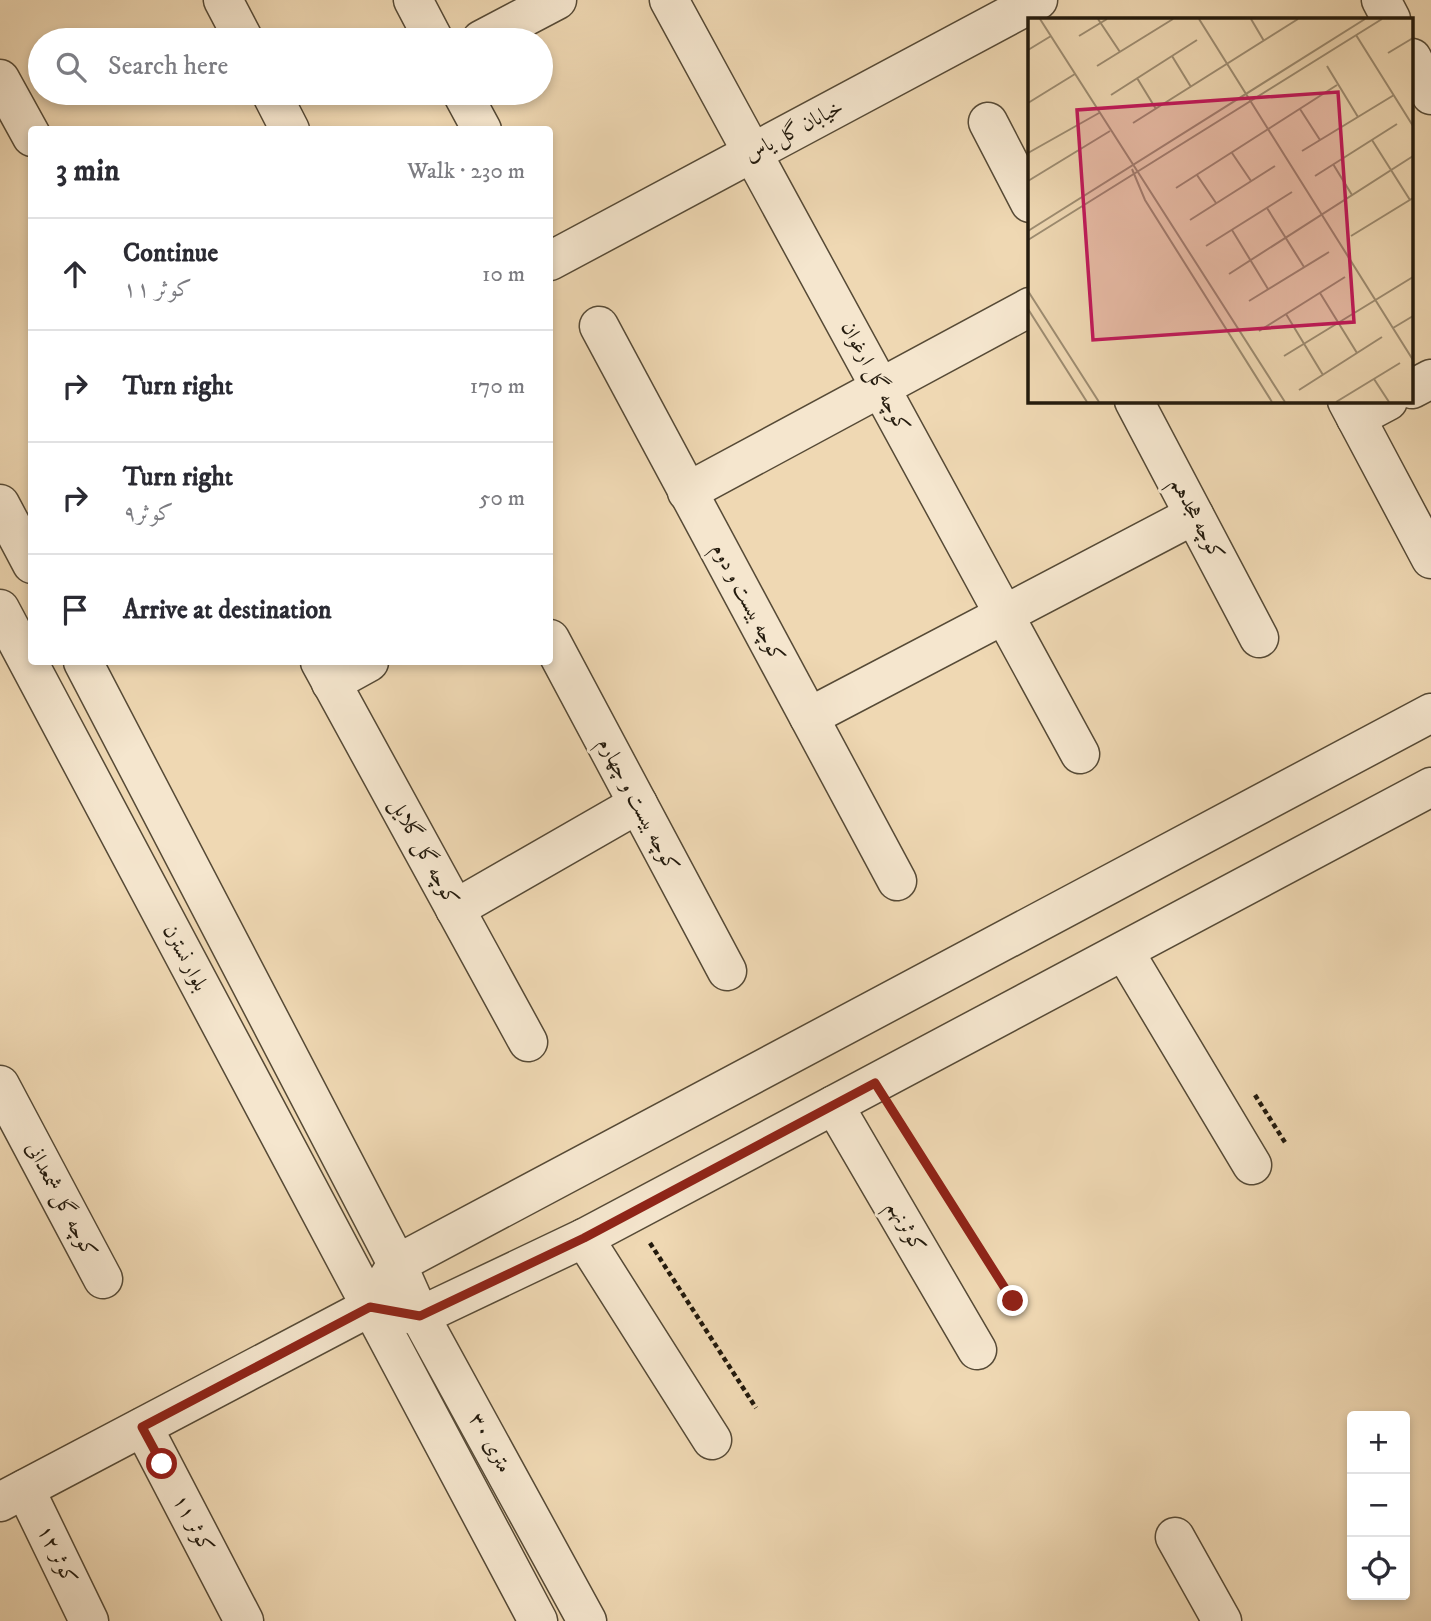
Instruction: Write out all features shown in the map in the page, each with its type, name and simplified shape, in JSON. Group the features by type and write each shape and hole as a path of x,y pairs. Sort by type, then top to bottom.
{"street":[{"path":"223,0 238,28"},
{"path":"413,0 428,28"},
{"path":"504,28 557,0"},
{"name":"کوچه گل ارغوان","path":"669,0 1080,754"},
{"name":"خیابان گل یاس","path":"553,259 1038,0"},
{"path":"1381,0 1390,18"},
{"path":"1414,62 1431,94 1414,104"},
{"path":"0,79 28,130"},
{"path":"277,105 288,126"},
{"path":"468,105 480,126"},
{"path":"988,122 1028,199"},
{"path":"688,492 1028,308"},
{"name":"کوچه بیست و دوم","path":"598,326 897,881"},
{"path":"1414,387 1431,379"},
{"name":"کوچه هجدهم","path":"1135,402 1259,638"},
{"path":"1364,406 1431,559"},
{"path":"0,504 21,550"},
{"path":"809,717 1194,515"},
{"name":"بلوار نسترن","path":"0,609 28,662"},
{"name":"کوچه بیست و چهارم","path":"553,645 727,971"},
{"name":"بلوار نسترن","path":"30,665 370,1307"},
{"path":"85,665 397,1264"},
{"path":"325,672 356,665"},
{"name":"کوچه گل گلایل","path":"325,672 528,1042"},
{"path":"13,1495 370,1307 397,1264 1431,713"},
{"path":"370,1307 420,1316 584,1238 1431,787"},
{"path":"455,909 638,804"},
{"path":"1124,951 1252,1165"},
{"name":"کوچه گل شمعدانی","path":"0,1084 13,1142 103,1279"},
{"name":"کوثرنهم","path":"834,1105 977,1350"},
{"path":"584,1238 712,1440"},
{"name":"۳۰ متری","path":"397,1264 420,1316 587,1621"},
{"name":"۳۰ متری","path":"370,1307 538,1621"},
{"name":"کوثر ۱۱","path":"142,1427 244,1621"},
{"name":"کوثر ۱۲","path":"13,1495 89,1621"},
{"path":"1175,1537 1222,1621"}],"path":[{"path":"875,1083 1013,1301"},
{"path":"630,1213 756,1408"}],"route":[{"path":"162,1464 142,1427 370,1307 420,1316 584,1238 875,1083 1013,1301"}]}
